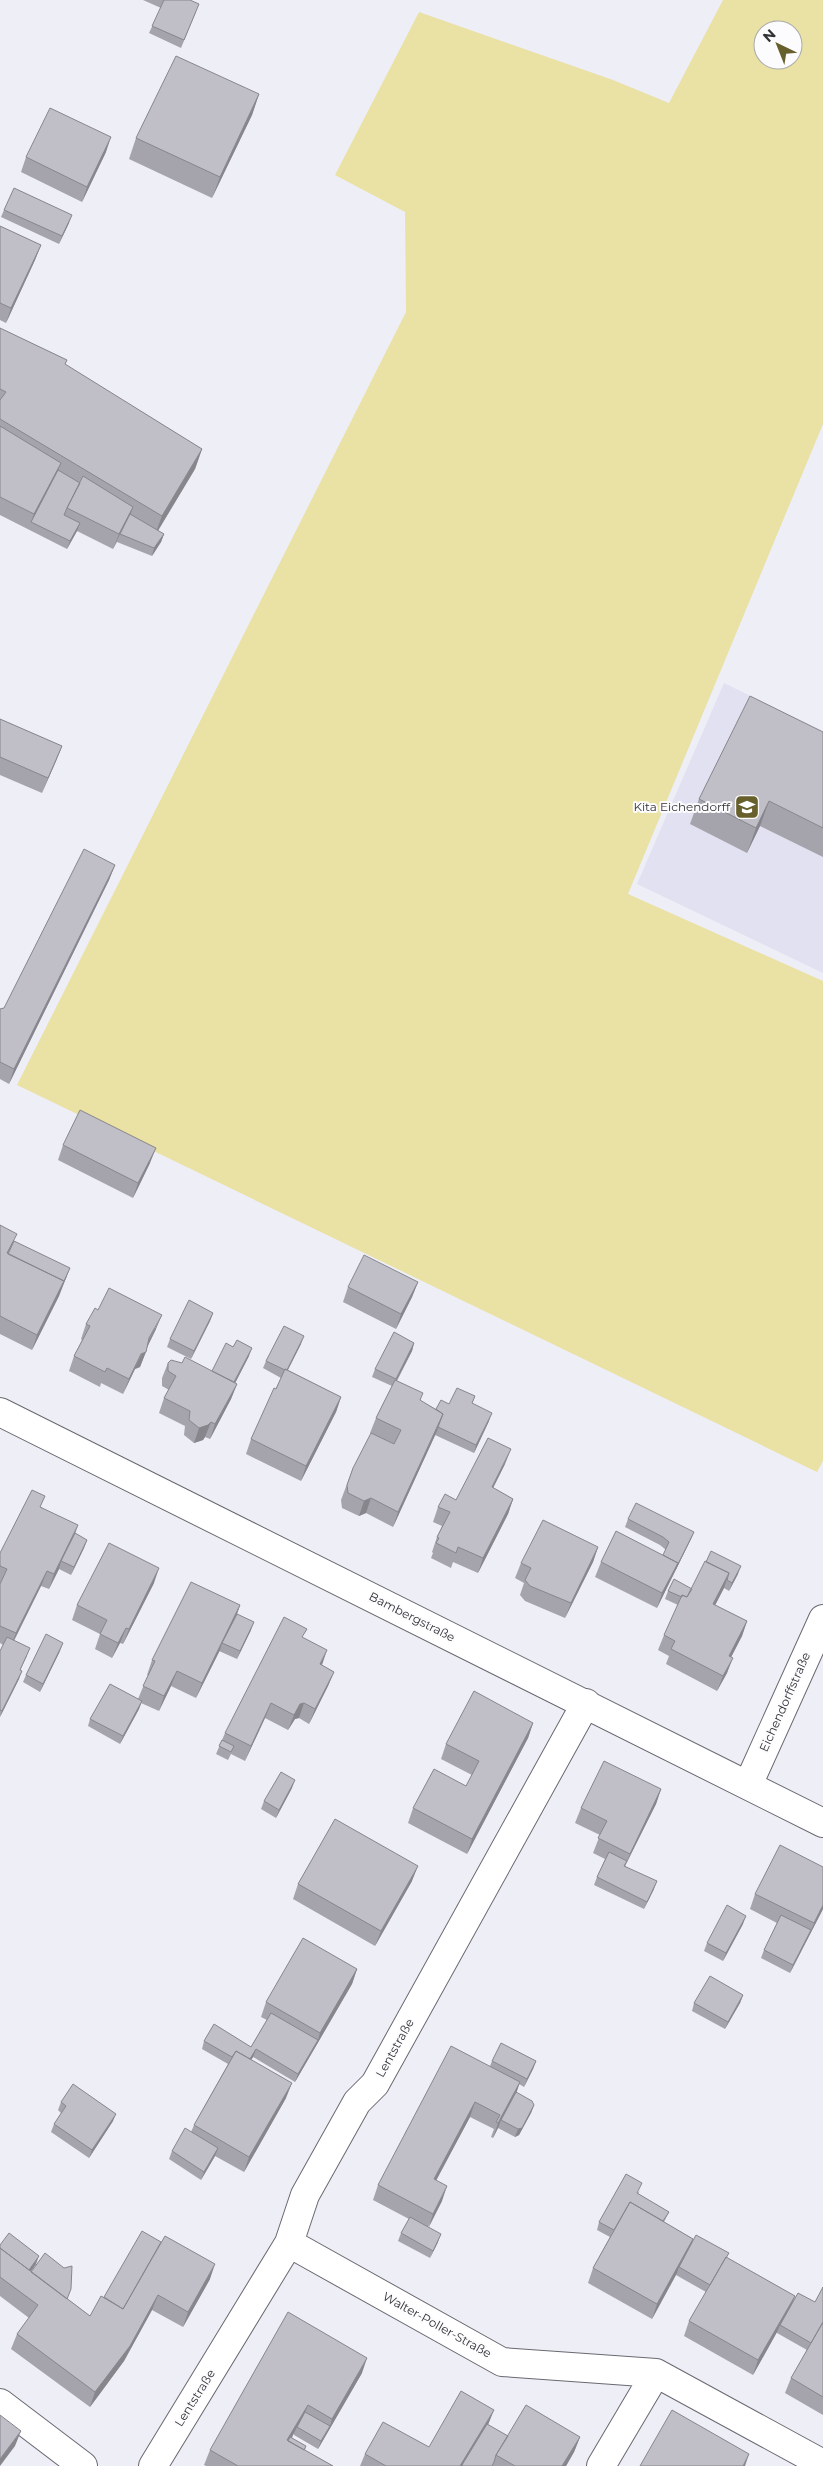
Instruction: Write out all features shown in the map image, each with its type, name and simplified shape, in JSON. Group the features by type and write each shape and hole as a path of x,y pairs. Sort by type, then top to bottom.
{"street":[{"name":"Bambergstraße","path":"0,1412 823,1822"},
{"name":"Eichendorffstraße","path":"748,1785 823,1619"},
{"name":"Lentstraße","path":"153,2466 290,2243 306,2196 357,2102 375,2084 586,1703"},
{"name":"Walter-Poller-Straße","path":"290,2243 502,2362 656,2373 823,2464"},
{"path":"602,2466 656,2373"},
{"path":"0,2403 83,2466"}],"shaded area":[{"path":"723,0 823,0 823,424 628,894 823,981 823,1461 817,1472 17,1085 406,312 405,212 335,175 419,12 613,80 669,103"},
{"name":"Kita Eichendorff","path":"724,683 823,731 823,973 637,884"}],"building":[{"path":"164,0 190,0 199,4 184,40 152,26"},
{"path":"176,56 259,94 220,177 136,138"},
{"path":"50,108 111,137 87,187 26,157"},
{"path":"14,188 72,215 62,236 4,210"},
{"path":"0,226 41,245 11,308 0,303"},
{"path":"0,328 67,360 65,364 202,449 162,516 0,419 0,400 6,392 0,389"},
{"path":"0,426 61,463 34,514 0,497"},
{"path":"58,470 80,483 64,515 80,523 70,541 31,522"},
{"path":"83,476 133,507 119,534 67,508"},
{"path":"130,514 164,534 154,548 120,534"},
{"path":"750,696 823,732 823,828 769,801 756,828 699,799"},
{"path":"0,719 62,746 48,778 0,757"},
{"path":"84,849 115,865 14,1069 0,1062 0,1009 4,1008"},
{"path":"80,1110 156,1148 138,1183 63,1145"},
{"path":"0,1225 17,1234 7,1253 64,1281 37,1335 0,1316"},
{"path":"14,1241 70,1268 64,1281 8,1254"},
{"path":"364,1255 418,1282 401,1314 348,1287"},
{"path":"109,1288 162,1315 149,1338 146,1352 141,1354 129,1379 107,1368 105,1372 74,1356 90,1326 86,1324 95,1308 98,1310"},
{"path":"189,1300 213,1313 194,1351 170,1339"},
{"path":"284,1326 304,1336 287,1370 266,1361"},
{"path":"394,1332 414,1343 396,1379 375,1369"},
{"path":"237,1340 252,1348 234,1382 212,1371 226,1343 233,1347"},
{"path":"185,1357 237,1384 215,1424 211,1422 199,1428 189,1420 190,1411 164,1398 176,1376 168,1371 168,1363 171,1360 182,1363"},
{"path":"285,1369 341,1397 306,1466 251,1439 274,1388 276,1389"},
{"path":"395,1380 423,1393 420,1400 443,1414 398,1512 371,1498 364,1501 348,1493 347,1485 353,1468 371,1433 394,1444 401,1430 376,1418"},
{"path":"457,1388 475,1396 472,1403 492,1413 476,1445 438,1427 443,1414 436,1409 441,1400 449,1404"},
{"path":"488,1438 511,1449 492,1487 513,1499 483,1558 458,1547 456,1553 436,1543 439,1538 437,1537 450,1512 438,1507 445,1494 456,1500"},
{"path":"32,1490 45,1496 40,1507 78,1525 54,1574 47,1571 16,1633 0,1626 0,1584 7,1569 0,1566 0,1553"},
{"path":"636,1503 694,1532 675,1570 678,1563 663,1555 669,1542 628,1519"},
{"path":"543,1520 598,1547 571,1603 530,1586 525,1580 531,1568 521,1563"},
{"path":"616,1531 678,1563 662,1593 601,1562"},
{"path":"75,1533 87,1540 74,1567 61,1561"},
{"path":"109,1543 159,1568 129,1629 126,1628 118,1643 100,1634 107,1620 77,1605"},
{"path":"711,1551 741,1566 732,1583 727,1580 729,1573 706,1562"},
{"path":"705,1561 729,1573 713,1604 747,1621 729,1656 733,1658 723,1676 671,1649 675,1641 664,1635 682,1595 687,1597"},
{"path":"674,1579 692,1589 687,1597 682,1595 682,1597 668,1591"},
{"path":"191,1582 240,1605 202,1683 177,1671 164,1696 143,1686 155,1661 152,1660"},
{"path":"237,1614 254,1622 240,1651 222,1643"},
{"path":"284,1617 307,1629 302,1637 327,1650 320,1664 334,1672 315,1709 304,1703 300,1704 294,1715 271,1703 251,1746 225,1733"},
{"path":"46,1634 63,1643 43,1684 26,1675"},
{"path":"7,1637 30,1648 20,1670 22,1671 2,1711 0,1710 0,1651"},
{"path":"110,1684 142,1701 123,1736 90,1719"},
{"path":"474,1691 533,1723 472,1839 413,1808 434,1769 466,1786 479,1761 446,1744"},
{"path":"222,1740 234,1746 231,1752 219,1746"},
{"path":"604,1761 661,1789 630,1854 598,1838 607,1821 581,1808"},
{"path":"281,1772 295,1780 279,1810 264,1801"},
{"path":"335,1819 418,1866 381,1931 298,1884"},
{"path":"780,1845 823,1867 823,1905 814,1923 755,1894"},
{"path":"609,1852 627,1861 624,1866 657,1881 647,1902 597,1877"},
{"path":"727,1905 746,1916 726,1953 707,1943"},
{"path":"781,1915 811,1930 793,1965 764,1950"},
{"path":"303,1938 357,1969 320,2033 266,2002"},
{"path":"710,1976 743,1995 728,2022 694,2003"},
{"path":"271,2013 318,2040 298,2074 256,2049 250,2059 236,2051 232,2057 204,2041 214,2024 251,2047"},
{"path":"501,2043 536,2061 527,2079 492,2061"},
{"path":"451,2046 520,2082 498,2123 496,2122 500,2115 475,2102 434,2179 447,2186 433,2214 378,2185"},
{"path":"236,2051 292,2083 249,2157 194,2125"},
{"path":"73,2084 116,2114 92,2150 54,2124 66,2106 61,2102"},
{"path":"516,2092 532,2101 534,2105 522,2128 518,2129 501,2120"},
{"path":"185,2128 218,2148 204,2172 172,2151"},
{"path":"626,2174 642,2183 637,2193 669,2212 663,2221 630,2202 614,2230 599,2222"},
{"path":"630,2202 693,2239 657,2304 593,2268"},
{"path":"410,2217 441,2234 433,2251 401,2233"},
{"path":"142,2231 161,2242 123,2309 104,2297"},
{"path":"9,2233 39,2256 29,2270 0,2248 0,2245"},
{"path":"696,2235 729,2253 710,2285 679,2267"},
{"path":"165,2236 215,2264 188,2312 158,2295 130,2346 95,2392 17,2334 38,2305 0,2277 0,2248 90,2316 101,2296 123,2309"},
{"path":"45,2253 64,2268 72,2266 71,2289 67,2299 31,2272"},
{"path":"726,2257 795,2296 758,2360 689,2321"},
{"path":"823,2287 823,2322 811,2343 780,2325 798,2293 815,2302"},
{"path":"288,2312 367,2358 332,2419 308,2405 287,2440 333,2466 238,2466 210,2450"},
{"path":"823,2322 823,2397 791,2378"},
{"path":"461,2391 494,2410 460,2466 386,2466 365,2454 383,2422 429,2447"},
{"path":"526,2405 580,2437 562,2466 515,2466 496,2455"},
{"path":"672,2410 749,2454 743,2466 640,2466"},
{"path":"305,2412 330,2426 321,2441 297,2427"},
{"path":"0,2415 21,2431 0,2459"},
{"path":"487,2424 508,2436 496,2455 492,2466 463,2466 462,2465"},
{"path":"290,2437 306,2446 304,2450 288,2441"}],"place":[{"name":"Kita Eichendorff","path":"747,807"}]}
